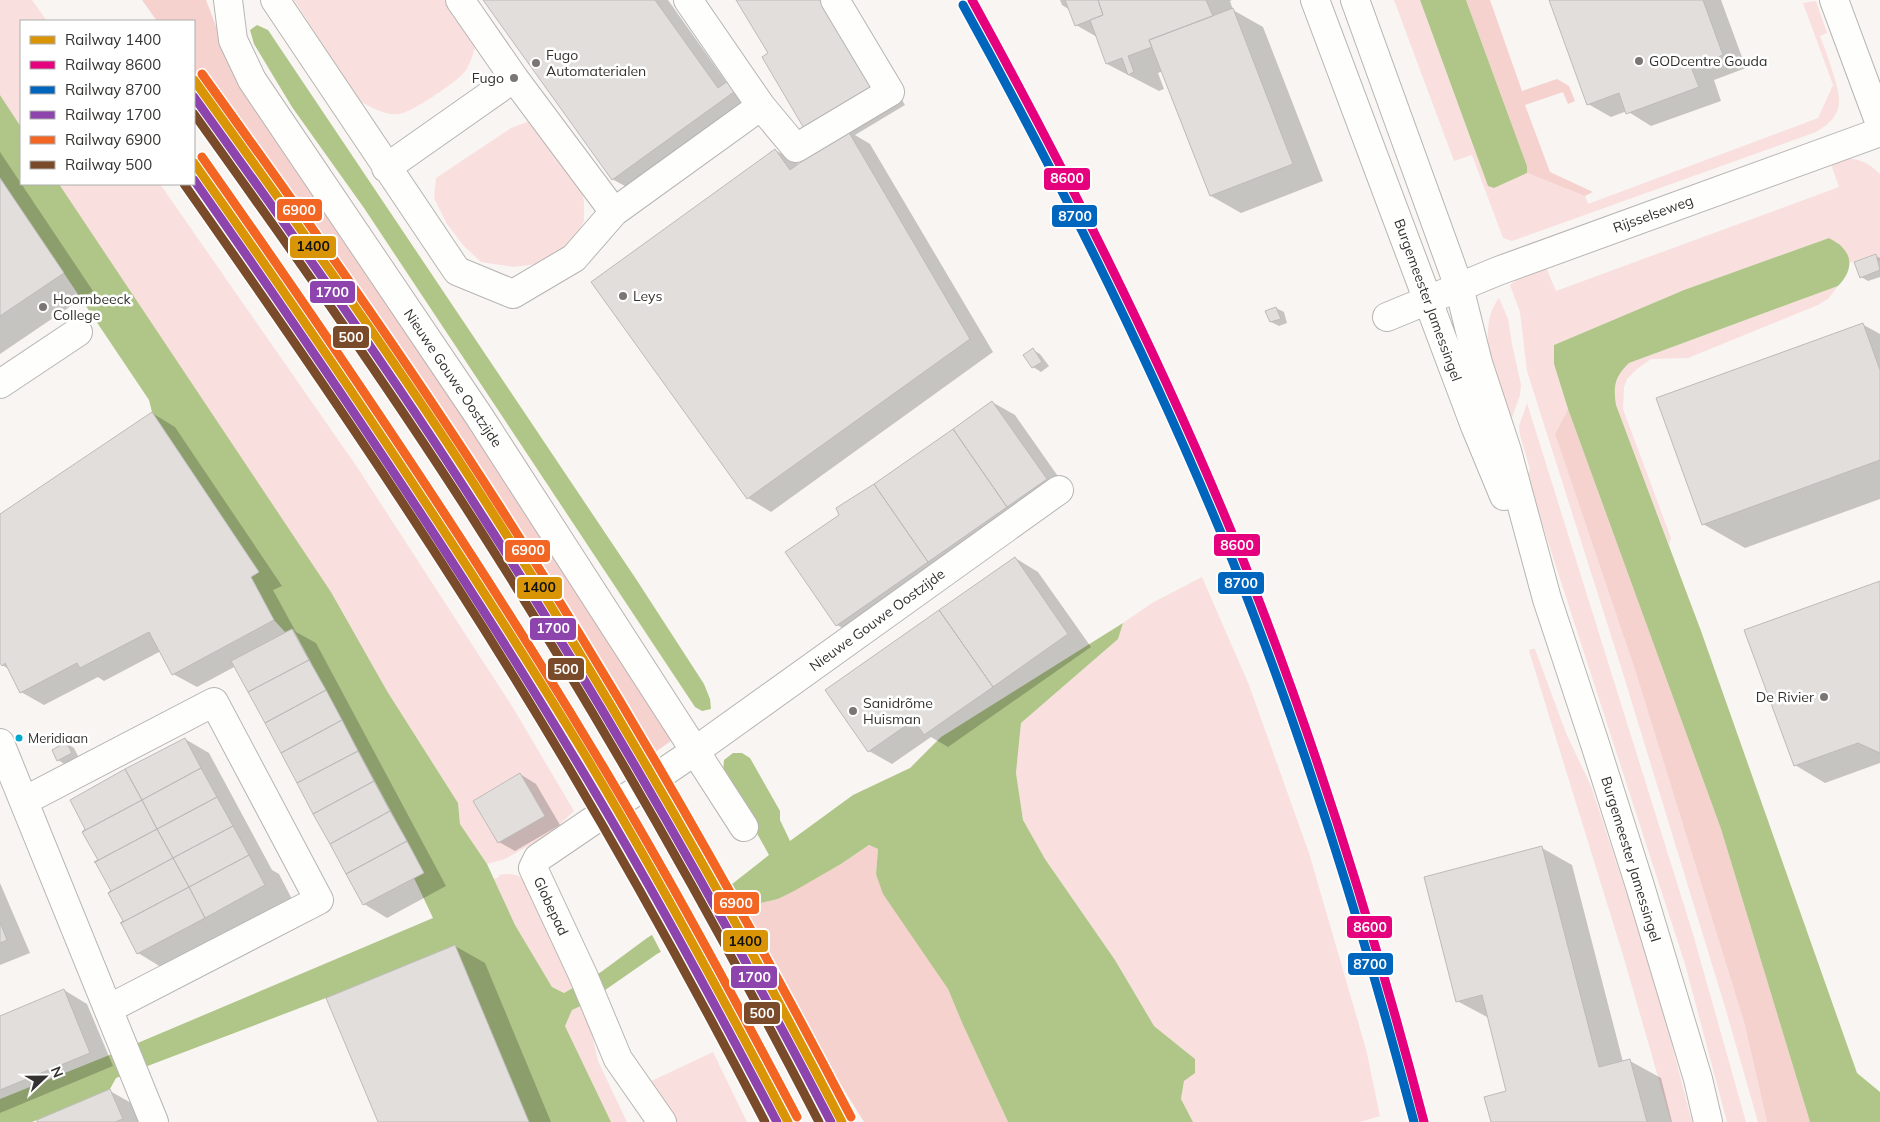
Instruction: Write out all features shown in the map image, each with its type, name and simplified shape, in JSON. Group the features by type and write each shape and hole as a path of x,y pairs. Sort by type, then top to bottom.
{"street":[{"name":"Nieuwe Gouwe Oostzijde","path":"228,0 232,40 252,80 479,416 744,827"},
{"path":"275,0 386,168 457,271 513,294 574,258 614,212 761,106"},
{"path":"460,0 514,78 614,212"},
{"path":"688,0 761,106 796,148 890,92 835,0"},
{"name":"Burgemeester Jamessingel","path":"1315,0 1475,426 1547,599"},
{"name":"Burgemeester Jamessingel","path":"1355,0 1459,287 1478,363 1507,450 1547,599 1640,886 1698,1079 1708,1122"},
{"path":"1834,0 1875,93 1880,124"},
{"path":"386,168 514,78"},
{"name":"Rijsselseweg","path":"1387,317 1498,271 1880,132"},
{"path":"0,384 78,332"},
{"name":"Nieuwe Gouwe Oostzijde","path":"695,751 1059,490"},
{"path":"24,801 214,702 318,900 108,1010"},
{"path":"0,743 154,1122"},
{"name":"Globepad","path":"662,1122 618,1059 533,868 538,858 695,751"}],"shaded area":[{"path":"0,0 32,0 46,20 20,20 20,125 0,95"},
{"path":"142,0 206,0 226,52 467,405 666,726 671,741 651,755 481,487 372,326 195,75 195,20 156,20"},
{"path":"294,0 453,0 476,43 471,60 462,75 432,98 405,112 389,114 359,101"},
{"path":"1394,0 1420,0 1488,186 1494,188 1527,173 1585,196 1588,204 1818,118 1833,85 1803,3 1816,1 1827,33 1820,36 1836,83 1839,100 1838,107 1832,120 1816,132 1512,241 1503,238 1472,155 1454,161"},
{"path":"1420,0 1466,0 1527,166 1527,173 1494,188 1488,186"},
{"path":"1466,0 1490,0 1522,91 1557,79 1569,86 1575,101 1568,104 1563,92 1525,105 1550,172 1593,192 1585,196 1527,173 1527,166"},
{"path":"257,25 268,30 636,579 704,684 710,699 711,709 702,711 695,707 364,208 292,107 254,44 250,30"},
{"path":"0,95 20,125 20,185 60,185 331,592 387,691 458,803 460,824 487,864 515,925 552,987 564,993 601,972 647,938 727,888 769,855 723,772 724,760 733,753 742,753 750,758 780,811 780,820 790,841 853,795 910,768 941,737 1123,623 1118,639 1021,723 1016,773 1023,820 1045,859 1115,960 1154,1026 1195,1059 1195,1073 1184,1081 1181,1099 1193,1122 1008,1122 948,989 883,894 876,874 878,849 869,845 841,864 794,891 778,899 740,908 657,954 585,1004 572,1010 565,1026 611,1122 529,1122 455,945 326,998 116,1078 110,1089 32,1122 0,1122 0,1099 107,1056 433,918 414,878 407,841 293,629 285,632 274,620 251,577 259,572 152,412 149,400 0,178"},
{"path":"527,122 541,122 581,184 584,202 584,221 572,244 546,263 513,267 481,262 463,245 447,224 434,198 436,178 511,128"},
{"path":"1842,159 1853,159 1863,162 1880,174 1880,263 1876,254 1849,263 1843,248 1829,238 1684,290 1554,345 1554,364 1568,409 1555,434 1635,670 1744,1022 1767,1122 1758,1122 1725,1007 1621,667 1527,371 1520,312 1510,285 1523,275 1546,267 1556,291 1839,187 1831,164"},
{"path":"60,185 161,185 357,467 512,706 574,811 555,831 505,859 487,864 460,824 458,803 387,691 331,592"},
{"path":"1829,238 1846,252 1849,262 1848,272 1838,286 1629,363 1616,382 1615,398 1701,631 1857,1073 1880,1092 1880,1122 1810,1122 1721,829 1568,409 1554,364 1554,345 1684,290"},
{"path":"1838,286 1828,299 1818,305 1688,358 1651,359 1627,379 1624,387 1623,409 1671,538 1669,545 1616,405 1615,387 1621,373 1629,363"},
{"path":"1499,298 1508,319 1521,385 1520,395 1509,426 1490,361 1488,344 1488,327 1492,311"},
{"path":"1527,403 1693,934 1746,1122 1727,1122 1685,964 1527,477 1530,469 1519,426"},
{"path":"1568,409 1721,829 1810,1122 1767,1122 1744,1022 1635,670 1555,434"},
{"path":"1202,577 1249,685 1309,853 1366,1049 1380,1116 1360,1122 1193,1122 1181,1099 1184,1081 1195,1059 1154,1026 1115,960 1045,859 1023,820 1016,773 1021,723 1117,639 1123,623 1152,603"},
{"path":"1535,649 1566,733 1591,786 1630,904 1669,1034 1692,1122 1671,1122 1623,955 1529,651"},
{"path":"869,845 878,849 876,874 948,989 1008,1122 864,1122 807,1030 740,908 778,899 841,864"},
{"path":"499,875 516,875 526,881 577,986 564,993 552,987 515,925 494,879 499,877"},
{"path":"585,1004 598,1061 627,1122 611,1122 565,1026 572,1010"},
{"path":"713,1052 747,1122 670,1122 645,1084"}],"pier":[{"path":"730,883 745,910 662,954 651,933"}],"building":[{"path":"483,0 655,0 718,88 731,79 738,89 612,180"},
{"path":"736,0 823,0 875,88 805,130 762,57 768,53"},
{"path":"1065,0 1098,0 1103,15 1075,26"},
{"path":"1098,0 1206,0 1213,16 1149,40 1152,47 1128,56 1134,72 1128,75 1122,58 1106,64 1090,20 1103,15"},
{"name":"GODcentre Gouda","path":"1549,0 1703,0 1723,55 1691,67 1699,87 1626,114 1619,93 1587,105"},
{"path":"1233,8 1293,164 1210,196 1149,40"},
{"path":"847,129 970,339 747,499 591,282 775,149 790,170"},
{"path":"0,178 64,273 0,316"},
{"path":"1876,254 1880,270 1860,278 1854,262"},
{"path":"1276,307 1281,319 1270,322 1265,311"},
{"path":"1863,323 1880,370 1880,460 1702,525 1656,398"},
{"path":"1033,348 1042,362 1032,368 1023,355"},
{"path":"992,401 1047,479 1007,507 953,429"},
{"path":"152,412 259,572 251,577 274,620 172,675 149,632 80,668 77,663 20,693 5,663 2,666 0,663 0,514"},
{"path":"953,429 1007,507 928,562 874,484"},
{"path":"874,484 928,562 836,626 785,552 839,515 836,508"},
{"path":"1015,557 1068,634 993,687 939,610"},
{"name":"De Rivier","path":"1880,581 1880,753 1858,743 1794,766 1744,630"},
{"path":"939,610 993,687 924,735 914,720 868,752 825,690"},
{"path":"292,629 309,660 248,692 231,661"},
{"path":"309,660 326,690 265,723 248,692"},
{"path":"326,690 342,720 281,753 265,723"},
{"path":"342,720 358,751 297,783 281,753"},
{"path":"185,738 201,768 142,800 125,769"},
{"path":"66,742 72,753 57,761 52,750"},
{"path":"358,751 374,781 313,814 297,783"},
{"path":"201,768 217,797 157,829 142,800"},
{"path":"125,769 142,800 82,832 85,829 70,800"},
{"path":"520,773 545,816 498,843 473,801"},
{"path":"374,781 390,811 330,844 313,814"},
{"path":"217,797 233,826 173,858 157,829"},
{"path":"142,800 157,829 95,862 94,862 98,860 82,832"},
{"path":"390,811 407,841 346,874 330,844"},
{"path":"233,826 249,855 189,887 173,858"},
{"path":"157,829 173,858 108,893 111,891 95,862"},
{"path":"407,841 424,873 363,905 346,874"},
{"path":"1542,846 1599,1067 1630,1059 1647,1122 1491,1122 1484,1097 1506,1091 1482,995 1456,1002 1424,877"},
{"path":"249,855 265,885 205,918 189,887"},
{"path":"173,858 189,887 120,923 123,921 108,893"},
{"path":"189,887 205,918 137,954 121,923"},
{"path":"0,922 7,940 0,943"},
{"path":"455,945 529,1122 378,1122 326,998"},
{"path":"64,989 90,1053 0,1090 0,1016"},
{"path":"110,1089 123,1119 115,1122 37,1122 37,1120"}],"rail line":[{"name":"8600","path":"972,0 1046,137 1116,276 1182,417 1243,560 1295,698 1342,838 1385,979 1424,1122"},
{"name":"8700","path":"963,5 1072,210 1140,349 1233,562 1285,700 1332,839 1375,980 1414,1122"},
{"name":"6900","path":"202,74 391,342 547,582 683,808 851,1117"},
{"name":"1400","path":"195,81 383,348 492,512 539,587 674,813 842,1122"},
{"name":"1700","path":"195,98 378,357 449,463 530,591 664,815 749,968 831,1122"},
{"name":"500","path":"195,115 372,367 521,595 654,818 738,969 819,1122"},
{"name":"6900","path":"202,157 303,302 450,521 544,670 671,883 797,1117"},
{"name":"1400","path":"195,164 393,453 536,675 662,888 788,1122"},
{"name":"1700","path":"195,181 389,465 529,683 653,892 777,1122"},
{"name":"500","path":"185,185 381,470 521,689 592,807 643,897 693,986 765,1122"}],"place":[{"name":"GODcentre Gouda","path":"1639,61"},
{"name":"Fugo Automaterialen","path":"536,63"},
{"name":"Fugo","path":"514,78"},
{"name":"Leys","path":"623,296"},
{"name":"Hoornbeeck College","path":"43,307"},
{"name":"De Rivier","path":"1824,697"},
{"name":"Sanidrõme Huisman","path":"853,711"},
{"name":"Meridiaan","path":"19,738"}]}
